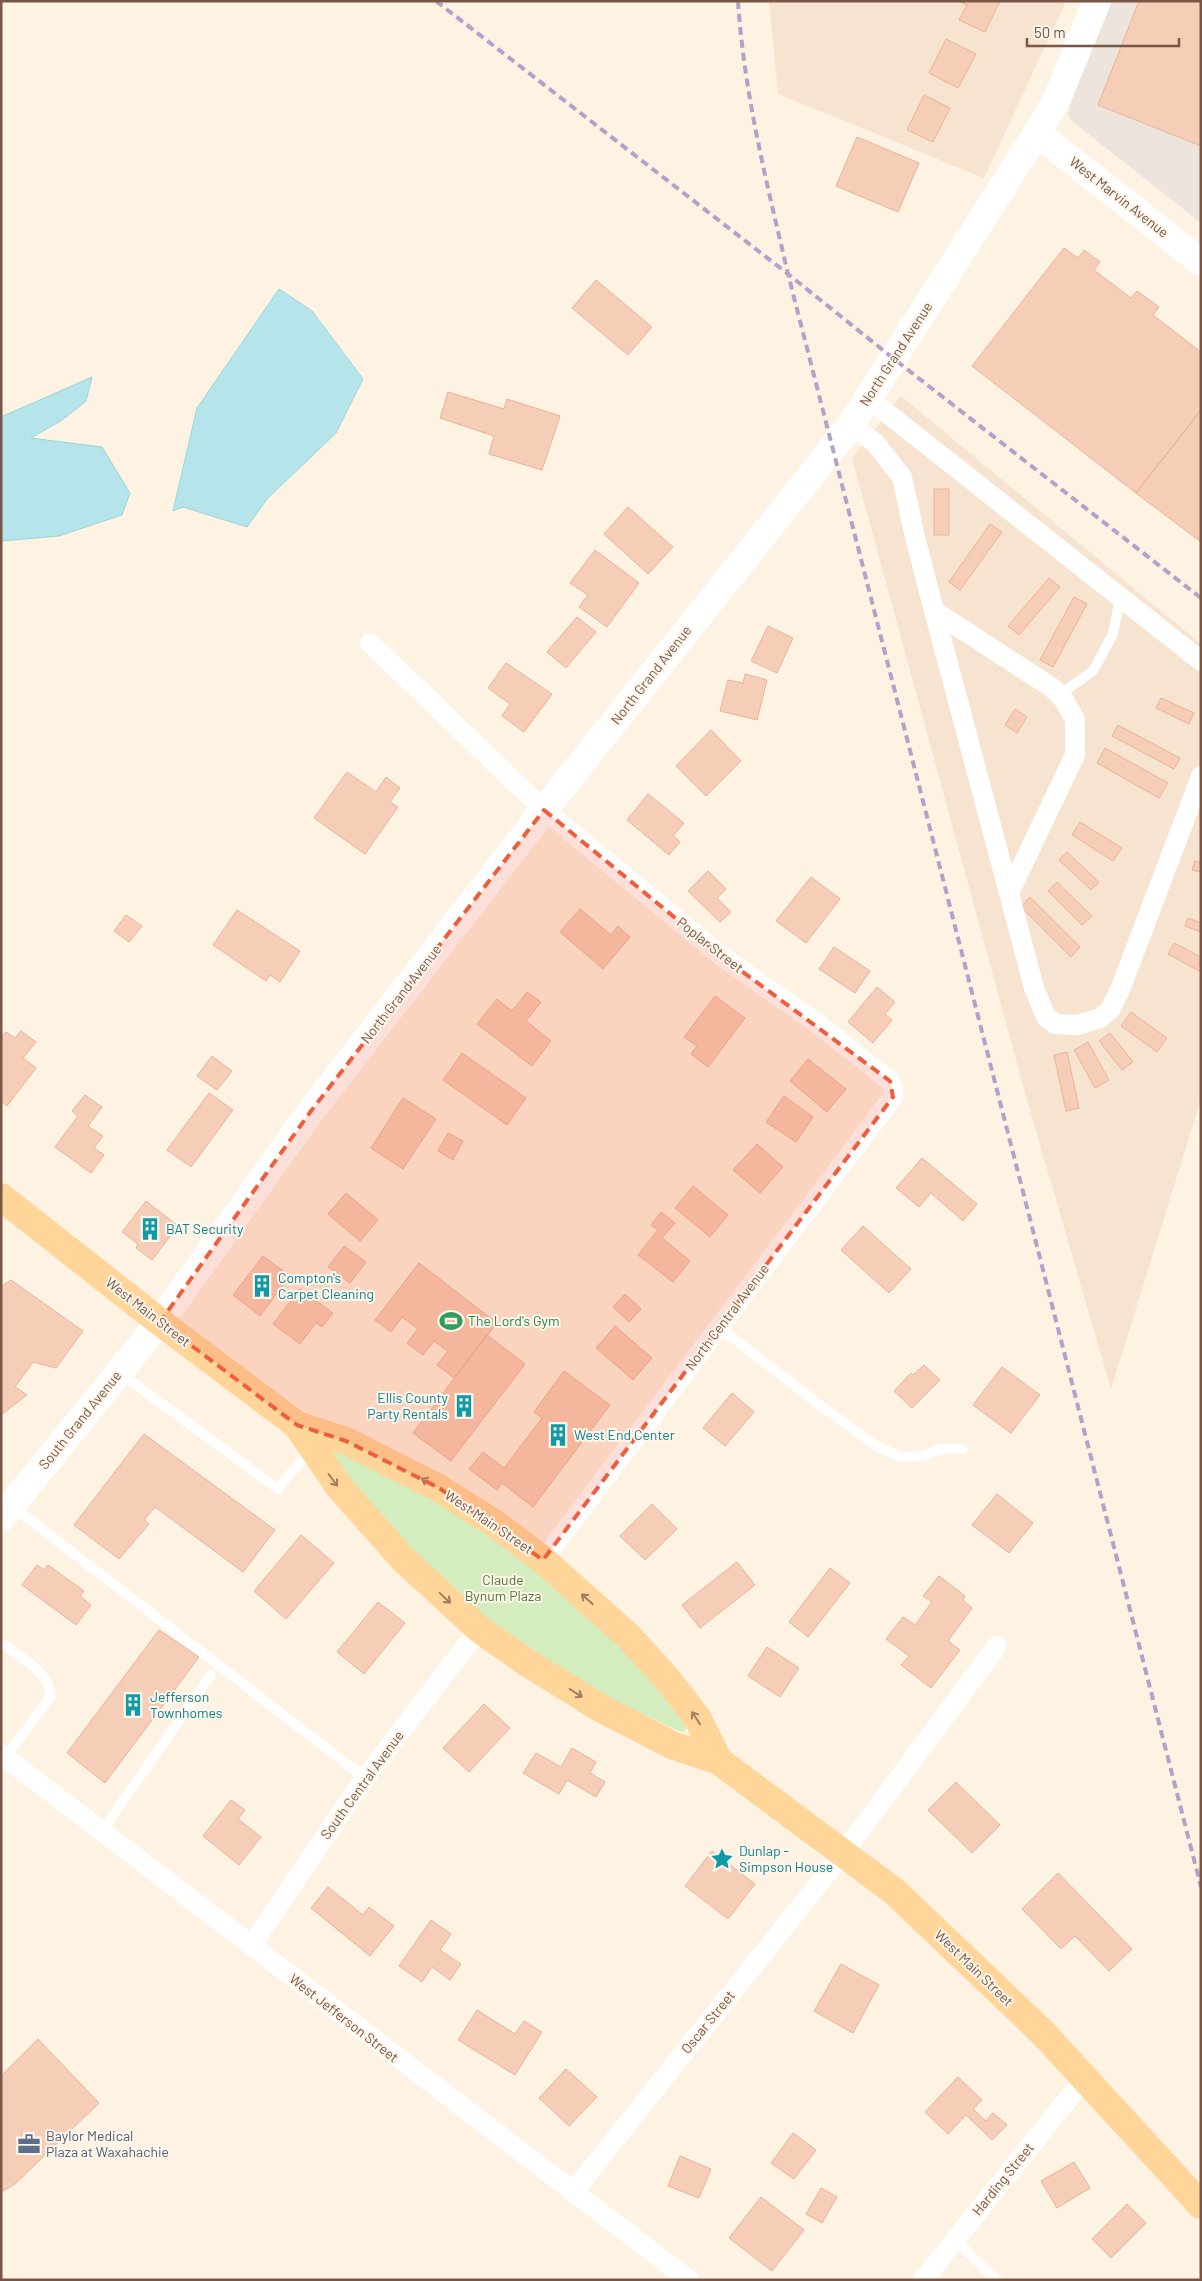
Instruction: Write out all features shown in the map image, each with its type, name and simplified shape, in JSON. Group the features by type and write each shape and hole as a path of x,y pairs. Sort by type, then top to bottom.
{"main road":[{"name":"North Grand Avenue","path":"160,1322 311,1111 544,810 851,425 1057,99 1097,1"},
{"name":"West Marvin Avenue","path":"1037,133 1201,262"},
{"name":"West Main Street","path":"1,1197 160,1322 297,1424 346,1441 439,1488 497,1525 543,1560 628,1637 668,1680 698,1719 719,1761"},
{"name":"South Grand Avenue","path":"4,1507 160,1322"},
{"name":"West Main Street","path":"297,1424 340,1488 403,1559 479,1629 526,1662 602,1710 674,1746 719,1761 844,1852 895,1892 1043,2033 1201,2205"}],"street":[{"path":"868,398 1201,662"},
{"path":"851,425 876,443 902,477 914,534 1034,988 1046,1017 1055,1024 1078,1025 1100,1018 1110,1010 1120,990 1201,776"},
{"path":"934,611 1051,687 1059,695 1075,720 1075,755 1009,893"},
{"name":"Poplar Street","path":"370,643 544,810 724,958 818,1024 880,1073"},
{"name":"North Central Avenue","path":"543,1560 893,1097 893,1088 890,1081 880,1073"},
{"name":"South Central Avenue","path":"251,1946 365,1778 479,1629"},
{"name":"Oscar Street","path":"573,2192 844,1852 997,1646"},
{"name":"West Jefferson Street","path":"3,1755 689,2280"},
{"name":"Harding Street","path":"923,2280 1084,2079"}],"lane":[{"path":"1059,695 1093,671 1113,634 1120,598"},
{"path":"719,1327 825,1409 875,1444 900,1457 924,1456 940,1449 963,1449"},
{"path":"119,1372 278,1489 311,1447"},
{"path":"4,1507 365,1778"},
{"path":"1,1643 46,1679 51,1689 50,1698 3,1755"},
{"path":"102,1831 211,1675"},
{"path":"955,2240 997,2280"}],"highlighted area":[{"path":"544,810 724,958 890,1081 893,1097 543,1560 439,1488 346,1441 297,1425 160,1322 311,1111"}],"shaded area":[{"path":"769,1 1066,1 984,178 778,94"},
{"path":"1109,1 1201,1 1201,223 1073,122 1068,115 1072,96"},
{"path":"901,396 1201,644 1201,1099 1111,1389 1027,1100 852,458"}],"green space":[{"name":"Claude Bynum Plaza","path":"331,1449 405,1485 475,1524 559,1588 639,1665 685,1725 686,1730 682,1732 611,1699 515,1640 444,1586 382,1518 330,1453"}],"water":[{"path":"279,289 312,311 363,379 336,433 267,499 247,527 183,507 173,511 197,408"},
{"path":"92,377 86,401 62,420 31,438 102,447 130,493 122,515 59,536 1,541 1,417"}],"building":[{"path":"958,1 1000,1 985,32 959,20 967,5"},
{"path":"1139,1 1201,1 1201,146 1098,105"},
{"path":"946,39 976,54 958,88 929,73"},
{"path":"924,95 950,108 933,142 907,130"},
{"path":"857,137 919,163 898,212 836,186"},
{"path":"1064,248 1078,258 1084,250 1100,262 1094,270 1131,298 1137,291 1159,307 1153,315 1201,352 1201,410 1136,493 972,366"},
{"path":"596,280 652,327 628,355 572,308"},
{"path":"448,392 504,409 507,399 560,416 542,470 489,454 494,436 440,418"},
{"path":"1201,410 1201,542 1136,493"},
{"path":"934,489 949,489 949,535 934,535"},
{"path":"628,507 673,547 648,574 604,534"},
{"path":"990,524 1002,532 960,590 949,582"},
{"path":"595,550 639,583 607,627 579,607 588,595 570,583"},
{"path":"1049,578 1060,587 1019,635 1008,626"},
{"path":"1074,597 1087,604 1053,667 1040,660"},
{"path":"577,617 596,632 566,668 547,652"},
{"path":"768,626 793,638 777,673 751,661"},
{"path":"506,663 552,694 524,732 502,716 510,704 488,688"},
{"path":"745,674 767,680 757,720 720,711 728,680 743,683"},
{"path":"1161,698 1194,713 1189,724 1156,708"},
{"path":"1015,709 1027,717 1017,733 1005,725"},
{"path":"1118,725 1180,758 1174,769 1112,736"},
{"path":"711,730 741,761 706,796 676,766"},
{"path":"1105,748 1168,783 1159,798 1097,763"},
{"path":"347,772 376,792 386,777 400,788 390,802 398,807 365,854 314,818"},
{"path":"648,794 684,823 673,836 680,842 669,855 627,820"},
{"path":"1080,822 1122,848 1113,861 1072,835"},
{"path":"1067,852 1099,882 1091,890 1059,860"},
{"path":"1195,861 1201,863 1201,872 1192,870"},
{"path":"708,871 726,889 717,898 731,912 720,922 688,891"},
{"path":"811,877 840,899 806,943 776,921"},
{"path":"1057,882 1092,916 1082,925 1048,891"},
{"path":"1030,897 1080,947 1071,957 1021,907"},
{"path":"580,909 611,935 618,926 630,937 603,969 560,932"},
{"path":"237,910 300,951 280,982 270,975 266,981 213,945"},
{"path":"126,915 142,926 129,942 114,931"},
{"path":"1188,918 1201,923 1201,932 1185,926"},
{"path":"1174,943 1201,957 1201,972 1168,954"},
{"path":"834,947 870,971 855,993 819,969"},
{"path":"877,987 895,1002 885,1014 892,1020 873,1043 848,1022"},
{"path":"527,992 541,1002 526,1021 551,1041 532,1066 477,1024 497,999 512,1011"},
{"path":"715,996 745,1018 708,1067 691,1054 697,1046 684,1037"},
{"path":"1131,1012 1167,1038 1157,1052 1121,1026"},
{"path":"21,1031 36,1042 23,1058 36,1068 7,1106 1,1101 1,1038 6,1032 15,1038"},
{"path":"1110,1033 1133,1062 1122,1070 1099,1041"},
{"path":"1088,1042 1109,1080 1095,1088 1074,1050"},
{"path":"1067,1052 1079,1108 1066,1111 1054,1055"},
{"path":"462,1053 526,1098 507,1125 443,1080"},
{"path":"212,1056 232,1071 217,1090 197,1076"},
{"path":"808,1059 846,1089 827,1112 790,1081"},
{"path":"209,1093 233,1110 191,1167 167,1150"},
{"path":"85,1095 102,1107 88,1126 103,1136 94,1148 104,1155 91,1173 55,1147 78,1116 72,1111"},
{"path":"784,1096 813,1117 796,1142 766,1122"},
{"path":"403,1098 436,1119 403,1169 371,1148"},
{"path":"448,1133 463,1141 453,1160 438,1151"},
{"path":"757,1144 783,1167 760,1193 733,1170"},
{"path":"922,1158 977,1204 963,1221 931,1193 919,1207 896,1188"},
{"path":"693,1186 728,1215 710,1237 675,1208"},
{"path":"346,1193 378,1220 360,1241 328,1214"},
{"name":"BAT Security","path":"146,1201 178,1226 152,1260 136,1248 138,1244 122,1232"},
{"path":"661,1212 675,1223 662,1238 690,1261 673,1282 638,1255 658,1230 651,1225"},
{"path":"863,1226 911,1269 889,1293 841,1250"},
{"path":"344,1246 366,1262 350,1283 328,1267"},
{"name":"Compton's Carpet Cleaning","path":"263,1256 290,1276 260,1316 233,1295"},
{"name":"The Lord's Gym","path":"419,1263 497,1323 454,1378 437,1365 448,1351 434,1341 423,1355 407,1343 418,1329 402,1317 391,1332 375,1320"},
{"path":"11,1280 83,1331 56,1368 33,1362 15,1387 27,1395 1,1415 1,1287"},
{"path":"300,1289 333,1313 322,1327 316,1323 300,1344 273,1324"},
{"path":"625,1294 641,1309 629,1322 613,1307"},
{"path":"615,1326 652,1358 633,1380 596,1348"},
{"name":"Ellis County Party Rentals","path":"487,1335 525,1364 451,1461 413,1433"},
{"path":"924,1365 940,1380 912,1408 894,1391 911,1373 913,1375"},
{"path":"1002,1367 1040,1395 1011,1433 973,1405"},
{"name":"West End Center","path":"564,1371 610,1405 533,1507 502,1483 497,1490 469,1469 483,1452 504,1468 542,1418 534,1412"},
{"path":"732,1393 754,1412 725,1446 703,1428"},
{"path":"144,1434 275,1530 243,1572 155,1507 144,1520 149,1524 119,1559 74,1525"},
{"path":"997,1494 1033,1523 1009,1553 972,1525"},
{"path":"652,1504 677,1529 645,1560 620,1536"},
{"path":"301,1535 334,1563 286,1619 254,1591"},
{"path":"737,1562 755,1585 700,1628 682,1605"},
{"path":"37,1565 44,1570 48,1565 84,1591 80,1596 91,1605 76,1625 22,1585"},
{"path":"830,1568 850,1583 808,1637 789,1622"},
{"path":"939,1576 965,1596 963,1600 972,1608 948,1641 960,1650 931,1688 901,1665 909,1656 886,1639 903,1617 915,1625 932,1602 923,1596"},
{"path":"378,1602 405,1623 364,1674 337,1652"},
{"name":"Jefferson Townhomes","path":"159,1630 199,1657 105,1783 67,1753"},
{"path":"767,1647 799,1668 780,1697 748,1676"},
{"path":"484,1704 510,1728 469,1772 443,1748"},
{"path":"572,1748 596,1762 590,1773 605,1782 596,1797 567,1780 559,1794 523,1773 536,1753 561,1767"},
{"path":"956,1782 1000,1825 972,1853 928,1810"},
{"path":"231,1800 245,1810 238,1819 261,1837 239,1865 203,1836"},
{"path":"712,1851 755,1884 728,1919 685,1886"},
{"path":"1058,1873 1132,1949 1109,1971 1075,1936 1061,1949 1022,1909"},
{"path":"328,1887 363,1915 369,1907 394,1926 370,1956 311,1908"},
{"path":"431,1920 451,1934 440,1950 461,1964 450,1980 432,1967 422,1982 399,1966"},
{"path":"841,1964 879,1985 853,2033 814,2011"},
{"path":"477,2010 515,2034 524,2021 542,2032 515,2075 458,2040"},
{"name":"Baylor Medical Plaza at Waxahachie","path":"38,2039 99,2103 15,2184 1,2192 1,2076"},
{"path":"566,2069 597,2097 569,2126 539,2098"},
{"path":"958,2077 982,2100 973,2109 986,2121 993,2113 1007,2125 992,2140 966,2115 948,2134 925,2112"},
{"path":"793,2133 816,2150 794,2179 771,2163"},
{"path":"680,2156 711,2169 699,2198 668,2186"},
{"path":"1074,2162 1090,2188 1057,2208 1041,2181"},
{"path":"821,2188 837,2197 822,2223 806,2214"},
{"path":"761,2197 804,2230 772,2271 729,2238"},
{"path":"1127,2204 1146,2223 1111,2258 1092,2239"}],"railway":[{"path":"436,1 1201,598"},
{"path":"738,1 745,70 751,105 788,274 1201,1887"}],"place":[{"name":"BAT Security","path":"150,1229"},
{"name":"Compton's Carpet Cleaning","path":"262,1286"},
{"name":"The Lord's Gym","path":"451,1321"},
{"name":"Ellis County Party Rentals","path":"464,1406"},
{"name":"West End Center","path":"558,1435"},
{"name":"Jefferson Townhomes","path":"133,1705"},
{"name":"Dunlap - Simpson House","path":"722,1859"},
{"name":"Baylor Medical Plaza at Waxahachie","path":"29,2144"}]}
